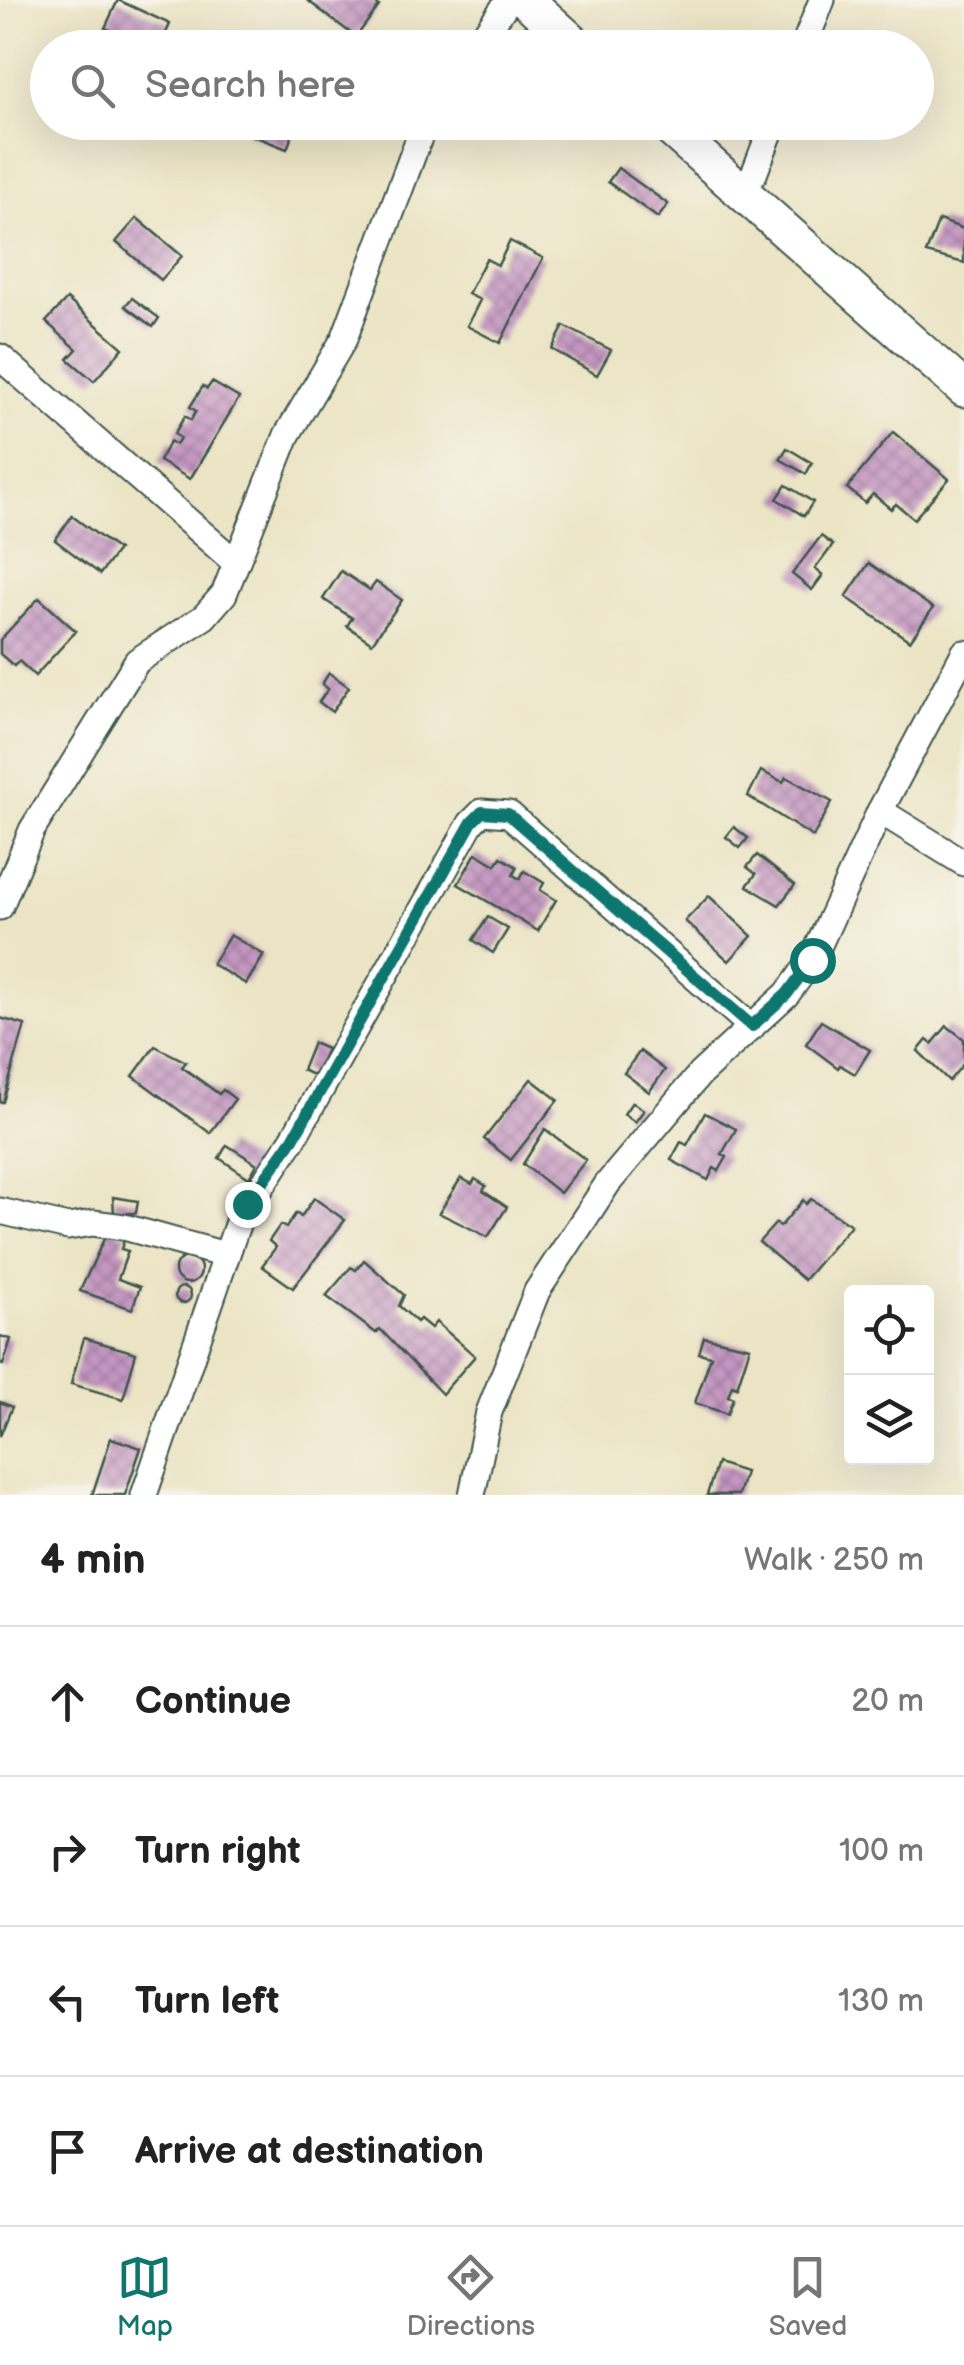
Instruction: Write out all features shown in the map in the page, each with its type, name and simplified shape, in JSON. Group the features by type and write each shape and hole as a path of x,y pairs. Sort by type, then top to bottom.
{"street":[{"path":"488,30 509,0"},
{"path":"526,0 559,30"},
{"path":"811,30 822,0"},
{"path":"0,907 32,830 137,661 204,617 224,594 287,435 344,339 419,140"},
{"path":"683,140 964,389"},
{"path":"737,189 754,174 767,140"},
{"path":"0,357 236,564"},
{"path":"472,1495 489,1412 537,1291 608,1183 700,1074 787,994 812,960 880,811 964,653"},
{"path":"880,811 964,862"},
{"path":"144,1495 225,1255 247,1204 293,1139 472,822 482,812 508,814 752,1026"},
{"path":"0,1211 68,1228 93,1222 124,1228 225,1255"}],"building":[{"path":"118,0 170,24 167,30 105,28"},
{"path":"307,0 371,0 379,6 361,30 347,30"},
{"path":"264,140 290,140 287,149"},
{"path":"618,168 668,204 658,218 608,182"},
{"path":"137,218 182,256 161,280 116,242"},
{"path":"939,220 964,229 964,263 926,253"},
{"path":"510,241 543,258 500,343 467,326 480,300 468,294 486,259 498,265"},
{"path":"132,298 159,318 153,327 125,306"},
{"path":"67,299 123,348 94,381 68,359 77,349 46,322"},
{"path":"564,326 611,350 597,375 552,349"},
{"path":"212,382 239,398 190,479 159,461 170,441 176,445 180,438 174,434 185,416 191,420 196,411 190,407 203,386 207,389"},
{"path":"893,432 949,479 914,519 896,504 891,509 873,494 865,503 847,488"},
{"path":"787,448 812,463 806,474 780,459"},
{"path":"786,485 813,502 804,516 777,499"},
{"path":"72,516 118,550 100,574 55,540"},
{"path":"821,536 833,545 815,569 823,575 812,590 792,574"},
{"path":"869,563 933,608 910,641 846,597"},
{"path":"341,571 370,590 376,582 402,600 372,643 347,626 352,618 323,599"},
{"path":"39,598 76,631 35,676 19,661 14,666 0,654 0,640"},
{"path":"329,673 349,687 332,712 319,702 328,689 322,684"},
{"path":"761,771 783,782 786,777 832,802 813,837 748,796"},
{"path":"734,827 748,838 740,848 726,837"},
{"path":"476,853 496,865 501,857 517,867 513,875 520,879 524,871 544,883 540,890 556,900 538,931 458,884"},
{"path":"757,855 795,885 779,905 747,886 756,874 747,867"},
{"path":"709,896 752,936 729,961 685,921"},
{"path":"488,917 508,929 493,953 473,940"},
{"path":"230,935 264,955 246,984 212,964"},
{"path":"0,1018 25,1025 3,1102 0,1102"},
{"path":"821,1021 870,1050 855,1074 840,1065 838,1068 806,1044"},
{"path":"947,1026 964,1039 964,1063 949,1081 918,1051 927,1040 932,1044"},
{"path":"313,1043 327,1049 315,1076 302,1070"},
{"path":"155,1046 186,1062 182,1067 219,1094 223,1090 235,1099 210,1133 133,1076"},
{"path":"640,1051 665,1070 649,1092 624,1073"},
{"path":"531,1079 558,1100 511,1160 484,1139"},
{"path":"632,1102 644,1110 635,1122 624,1114"},
{"path":"705,1113 736,1129 722,1154 727,1157 719,1171 714,1168 708,1180 671,1160 681,1142 687,1145"},
{"path":"545,1129 586,1160 560,1193 523,1164"},
{"path":"227,1145 257,1164 249,1178 219,1158"},
{"path":"461,1178 472,1184 475,1179 486,1186 483,1191 507,1207 488,1237 439,1213"},
{"path":"113,1197 138,1201 136,1213 114,1214"},
{"path":"314,1198 345,1220 293,1288 262,1266 276,1247 269,1241 280,1225 286,1228 296,1213 301,1217"},
{"path":"811,1199 851,1225 804,1280 759,1242 776,1223 780,1227 803,1200 806,1204"},
{"path":"109,1228 126,1234 121,1249 128,1251 118,1279 140,1287 132,1309 80,1291"},
{"path":"188,1257 197,1261 201,1270 197,1279 188,1283 179,1279 175,1270 179,1261"},
{"path":"364,1260 404,1295 399,1306 417,1322 420,1319 431,1328 436,1322 475,1356 442,1394 380,1329 376,1333 326,1296 351,1267 356,1270"},
{"path":"183,1287 191,1295 183,1303 175,1295"},
{"path":"0,1336 11,1339 3,1365 0,1364"},
{"path":"704,1337 750,1347 737,1387 732,1385 728,1396 733,1398 727,1414 695,1403 711,1356 699,1353"},
{"path":"84,1338 136,1353 123,1399 71,1384"},
{"path":"0,1402 12,1407 0,1436"},
{"path":"111,1438 141,1448 125,1495 92,1495"},
{"path":"717,1463 745,1472 738,1495 707,1495"}],"route":[{"path":"247,1204 267,1182 293,1139 472,822 482,812 499,810 508,814 752,1026 787,994 812,960"}]}
